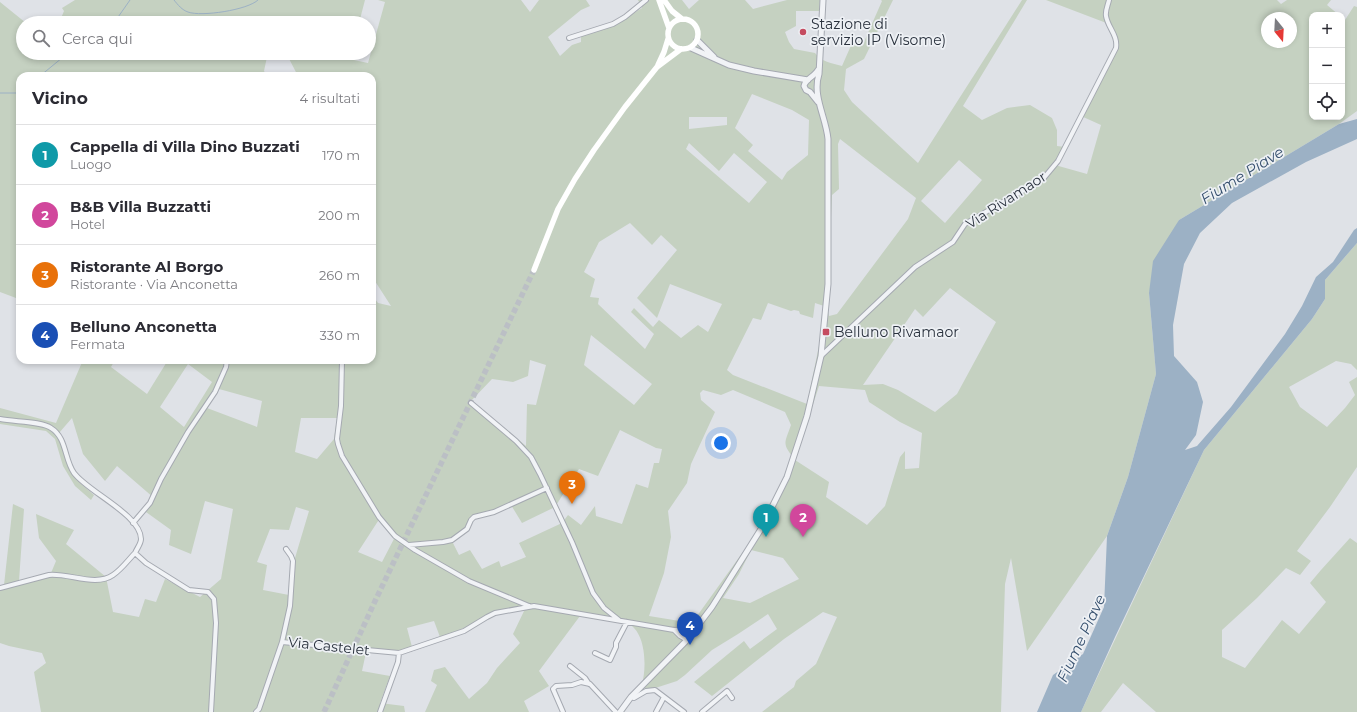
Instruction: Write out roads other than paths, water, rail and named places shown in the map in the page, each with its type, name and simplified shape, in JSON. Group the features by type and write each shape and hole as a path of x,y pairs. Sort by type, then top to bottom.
{"main road":[{"path":"658,67 668,39 669,28 659,0"},
{"path":"664,0 672,11 682,19"},
{"path":"668,39 673,46 681,49 690,48 697,40 698,30 696,25 687,19 674,22 669,28"},
{"path":"534,270 558,209 594,150 625,107 658,67 681,49"}],"street":[{"path":"569,38 613,24 625,18 646,0"},
{"path":"620,712 631,697 688,638 712,608 754,542 787,477 807,416 821,356 828,284 828,139 826,122 819,104 816,82 819,68 824,0"},
{"name":"Via Rivamaor","path":"821,356 915,267 953,242 965,224 1043,179 1058,161 1116,48 1117,43 1115,35 1106,17 1109,0"},
{"path":"697,40 718,60"},
{"path":"690,48 740,68 809,79 816,82"},
{"path":"804,86 805,82 815,75 819,68"},
{"path":"791,77 804,86 819,104"},
{"path":"810,92 817,89"},
{"path":"133,523 150,503 165,472 188,432 215,392 226,364"},
{"path":"342,364 338,444 342,456 379,517 395,536 470,581 529,606 685,631 688,638"},
{"path":"470,403 526,451 538,469 547,488 572,542 593,593 604,608 619,621"},
{"path":"0,419 50,427 56,432 61,440 74,473 93,491 112,502 133,523 141,536 141,541 135,552 114,574 105,579 93,580 58,574 49,574 0,588"},
{"path":"408,545 452,540 467,528 474,517 494,512 547,488"},
{"name":"Via Castelet","path":"286,549 292,556 293,562 290,606 282,642 399,652 464,631 495,613 529,606"},
{"path":"135,552 146,563 189,590 193,592 206,591 212,596 216,623 211,712"},
{"path":"595,653 610,660 616,647 616,643 627,622"},
{"path":"674,630 680,636 688,638"},
{"path":"256,712 259,709 282,642"},
{"path":"380,712 398,662 399,652"},
{"path":"570,666 585,678 616,712"},
{"path":"563,712 553,689 556,686 581,682 590,684"},
{"path":"631,697 635,697 646,691 657,691 684,712"},
{"path":"702,712 727,692 732,698"},
{"path":"656,712 664,697"}],"water":[{"path":"1357,119 1357,139 1306,162 1232,203 1200,233 1184,264 1173,325 1174,356 1197,382 1203,402 1196,435 1185,450 1197,446 1231,407 1285,334 1302,306 1316,277 1333,262 1354,230 1357,228 1357,243 1325,280 1325,299 1312,319 1204,450 1081,712 1037,712 1053,675 1083,654 1104,607 1107,536 1128,477 1156,374 1149,293 1153,261 1179,220 1339,124"}],"waterway":[{"path":"119,16 130,0"},
{"path":"174,0 180,7 188,12 203,14 235,10 253,4 258,0"},
{"path":"45,72 59,60"},
{"path":"0,93 16,93"}],"tunnel":[{"path":"324,712 376,599 534,270"}],"place":[{"name":"Stazione di servizio IP (Visome)","path":"803,32"},
{"name":"Belluno Rivamaor","path":"826,332"},
{"name":"Ristorante Al Borgo","path":"572,504"},
{"name":"Cappella di Villa Dino Buzzati","path":"766,537"},
{"name":"B&B Villa Buzzatti","path":"803,537"},
{"name":"Belluno Anconetta","path":"690,645"}],"water label":[{"name":"Fiume Piave","path":"1242,175"},
{"name":"Fiume Piave","path":"1081,638"}]}
